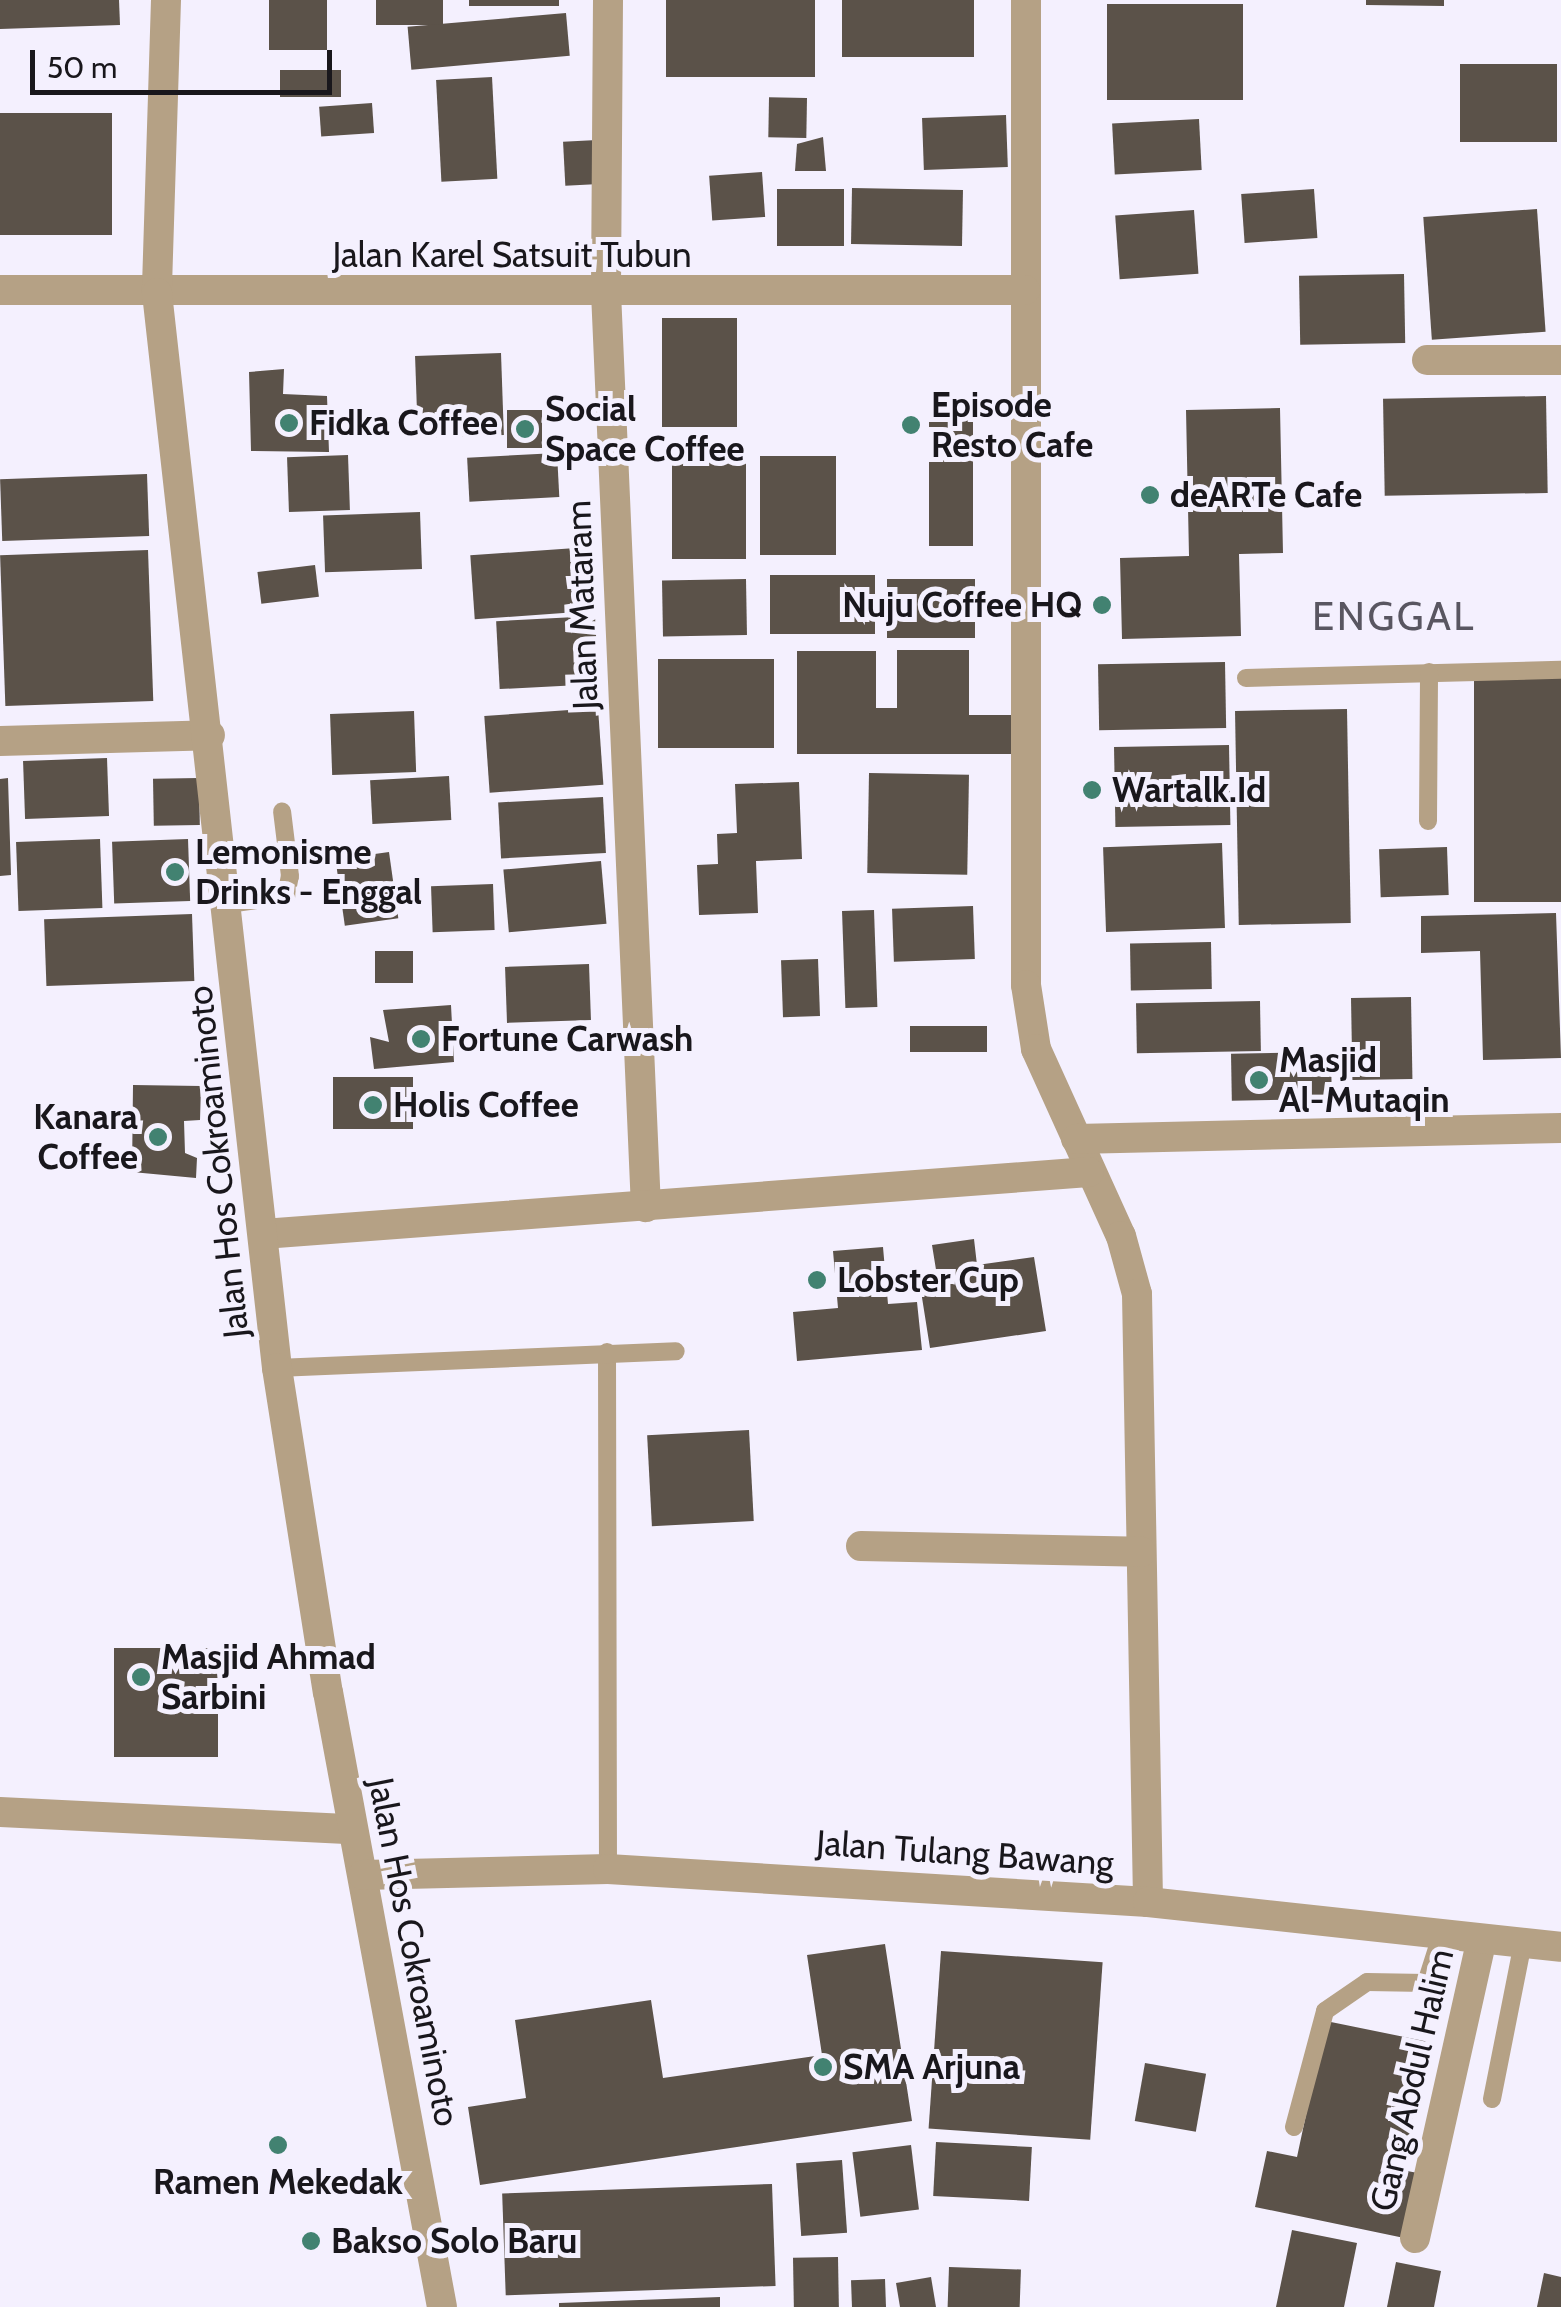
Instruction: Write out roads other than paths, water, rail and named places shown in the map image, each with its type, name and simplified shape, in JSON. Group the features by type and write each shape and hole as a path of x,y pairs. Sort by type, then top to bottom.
{"street":[{"name":"Jalan Hos Cokroaminoto","path":"166,0 157,293 210,735 277,1368 352,1829 442,2307"},
{"name":"Jalan Mataram","path":"608,0 606,292 646,1207"},
{"path":"1026,0 1026,986 1036,1049 1121,1236 1136,1294 1148,1902"},
{"name":"Jalan Karel Satsuit Tubun","path":"0,290 1025,290"},
{"path":"1427,360 1561,360"},
{"path":"0,741 210,735"},
{"path":"1076,1139 1561,1128"},
{"path":"263,1234 1089,1172"},
{"path":"861,1546 1141,1552"},
{"path":"0,1812 352,1829"},
{"name":"Jalan Tulang Bawang","path":"363,1875 608,1869 1148,1902 1561,1947"},
{"name":"Gang Abdul Halim","path":"1414,2238 1482,1939"}],"lane":[{"path":"1246,678 1561,670"},
{"path":"1428,820 1429,672"},
{"path":"228,904 286,896 290,876 282,811"},
{"path":"277,1368 676,1350"},
{"path":"606,1352 608,1869"},
{"path":"1294,2127 1324,2011 1367,1982 1426,1983 1442,1936"},
{"path":"1492,2098 1524,1943"}],"place":[{"name":"Fidka Coffee","path":"289,423"},
{"name":"Episode Resto Cafe","path":"911,425"},
{"name":"Social Space Coffee","path":"525,429"},
{"name":"deARTe Cafe","path":"1150,495"},
{"name":"Nuju Coffee HQ","path":"1102,605"},
{"name":"Wartalk.Id","path":"1092,790"},
{"name":"Lemonisme Drinks - Enggal","path":"175,872"},
{"name":"Fortune Carwash","path":"421,1039"},
{"name":"Masjid Al-Mutaqin","path":"1259,1080"},
{"name":"Holis Coffee","path":"373,1105"},
{"name":"Kanara Coffee","path":"158,1137"},
{"name":"Lobster Cup","path":"817,1280"},
{"name":"Masjid Ahmad Sarbini","path":"141,1677"},
{"name":"SMA Arjuna","path":"823,2067"},
{"name":"Ramen Mekedak","path":"278,2145"},
{"name":"Bakso Solo Baru","path":"311,2241"}],"district":[{"name":"ENGGAL","path":"1394,616"}]}
